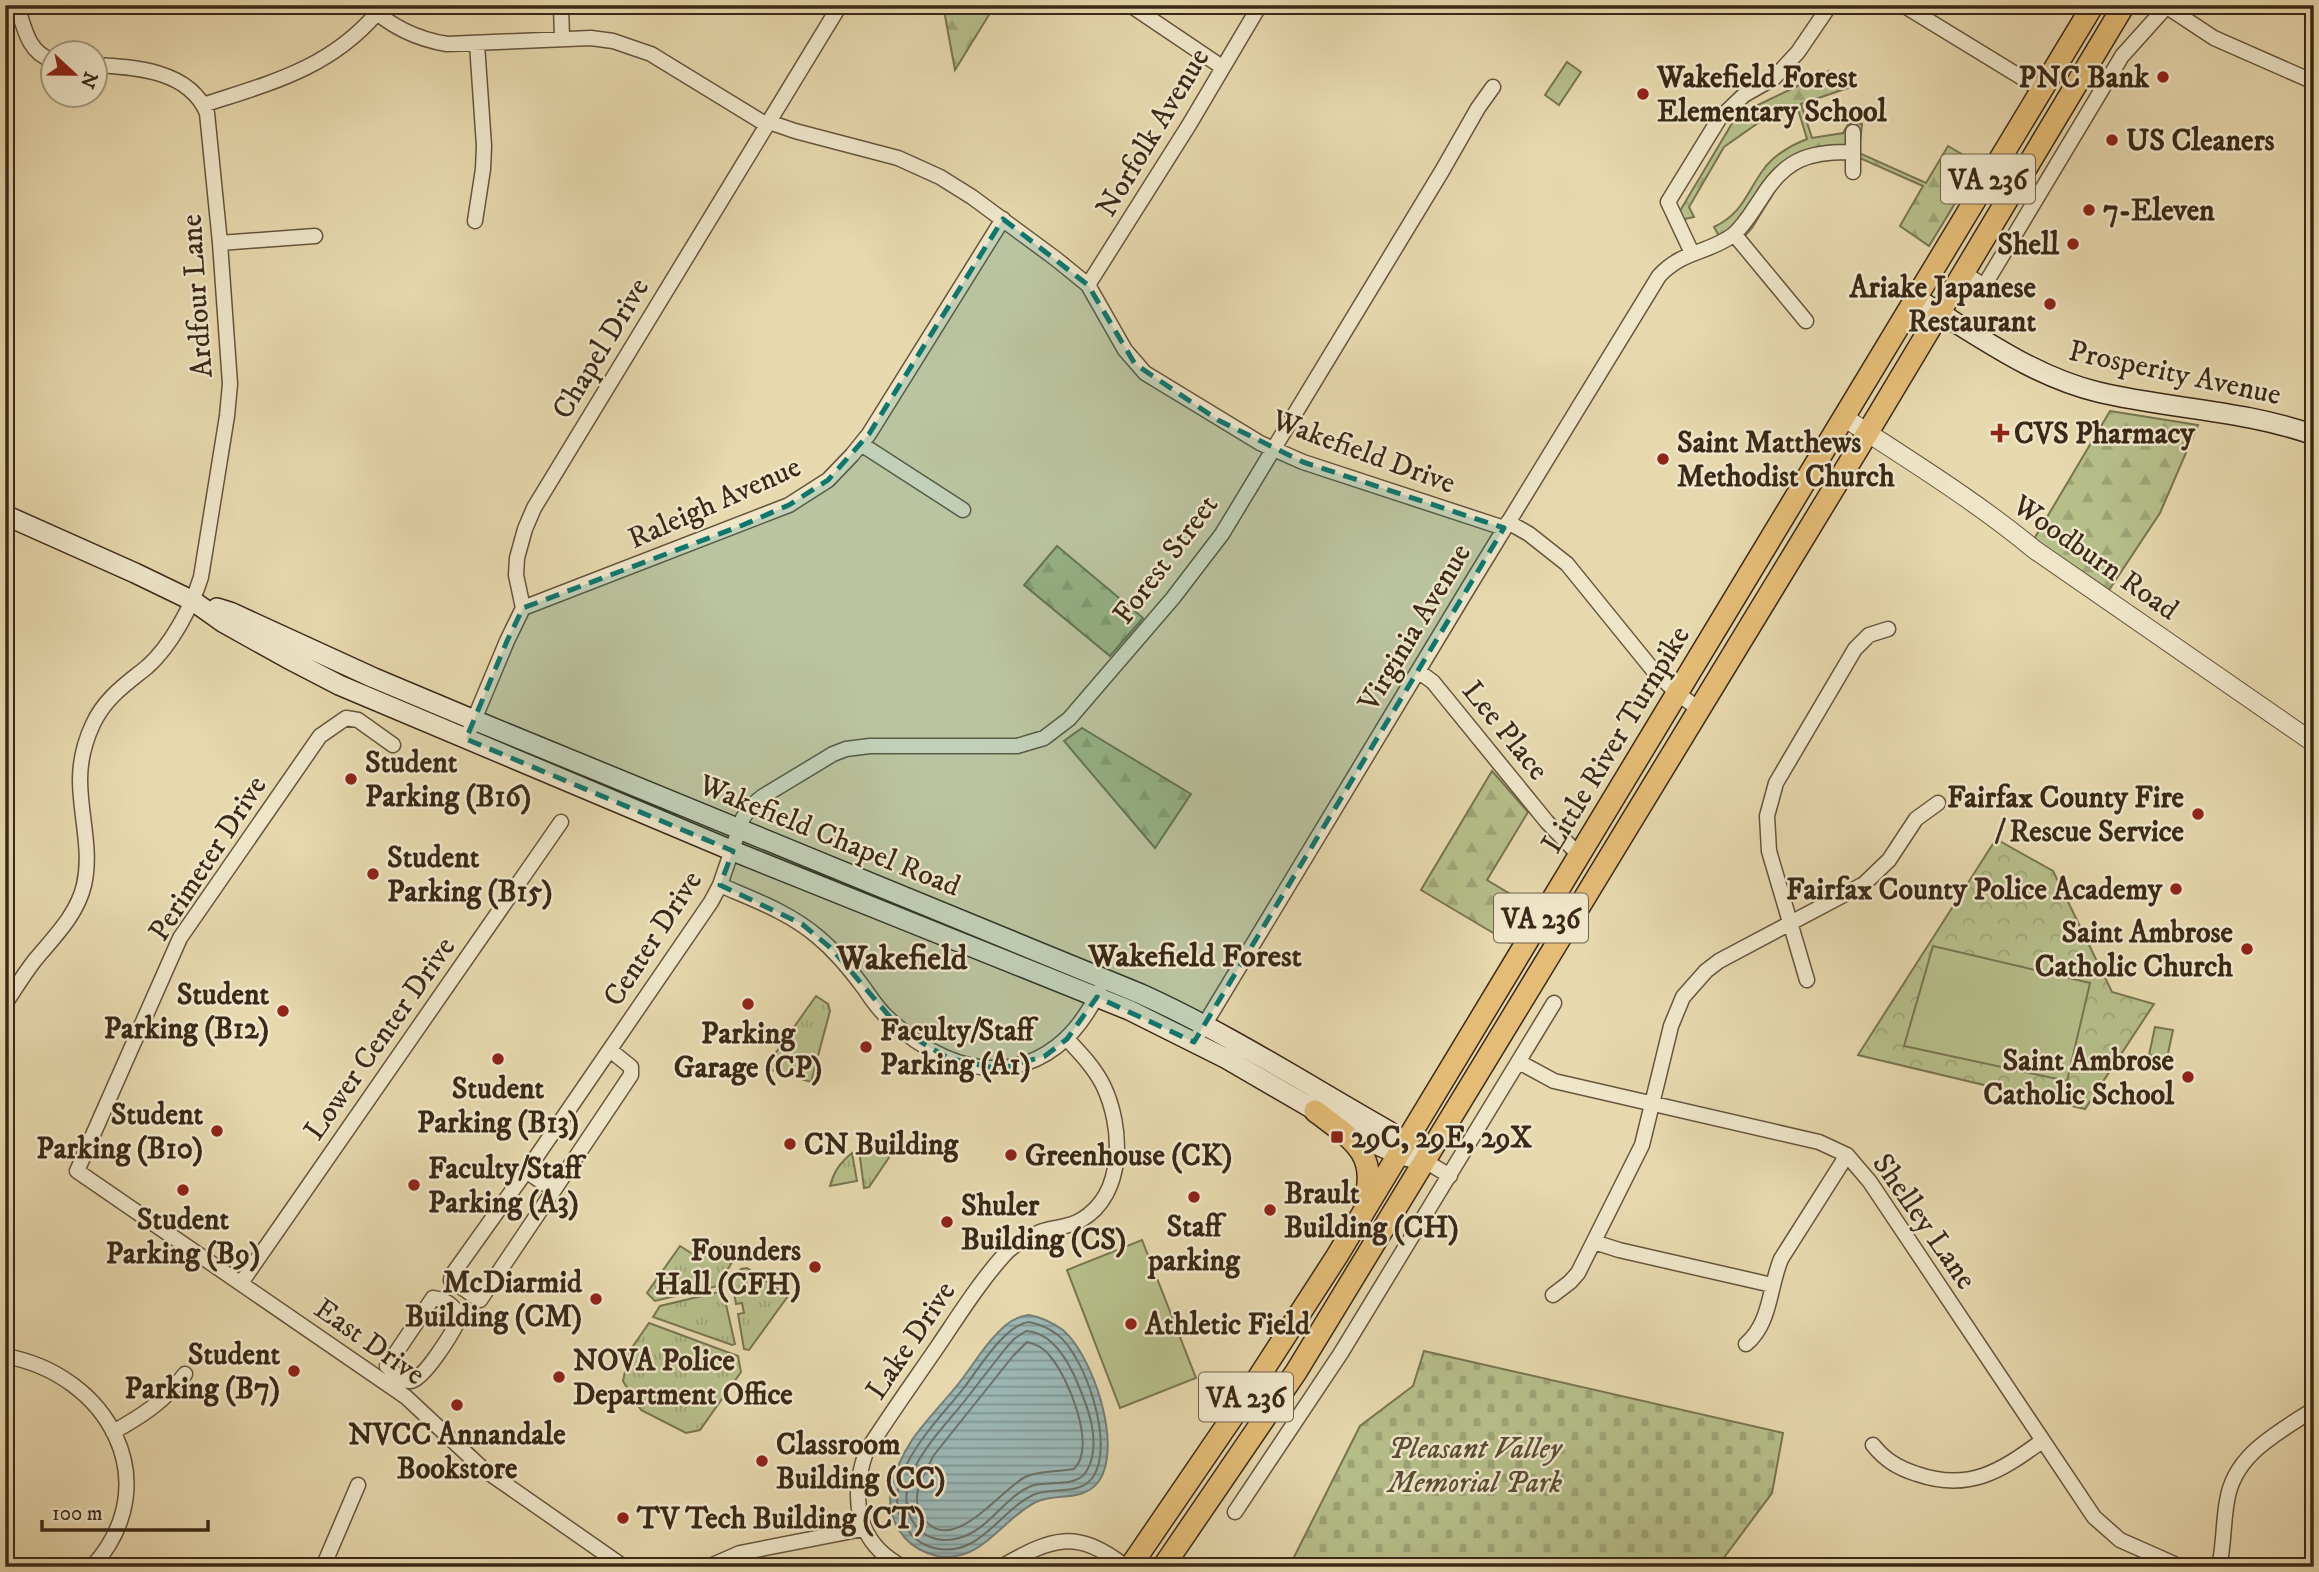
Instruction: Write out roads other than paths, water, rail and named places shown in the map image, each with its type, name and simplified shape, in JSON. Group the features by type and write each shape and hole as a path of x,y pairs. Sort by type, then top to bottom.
{"main road":[{"name":"Little River Turnpike","path":"1128,1567 1288,1334 1356,1224 2093,5"},
{"name":"Little River Turnpike","path":"1163,1567 1296,1372 2124,5"},
{"name":"Prosperity Avenue","path":"1917,299 2024,363 2063,382 2123,398 2265,420 2314,435"},
{"name":"Wakefield Chapel Road","path":"5,515 193,601 230,612 474,720 738,831 1105,979 1204,1024 1425,1161"},
{"name":"Wakefield Chapel Road","path":"193,601 224,623 309,670 733,851 1155,1021 1368,1141 1402,1148"},
{"path":"1315,1111 1358,1145 1364,1155 1369,1186 1356,1224"}],"street":[{"path":"17,5 26,33 38,53"},
{"path":"561,5 562,39"},
{"name":"Chapel Drive","path":"523,608 516,575 517,558 534,508 840,5"},
{"path":"1130,5 1222,67"},
{"name":"Norfolk Avenue","path":"1088,285 1182,136 1260,5"},
{"path":"1692,253 1668,202 1718,119 1744,95 1773,78 1798,52 1830,5"},
{"path":"1903,5 2042,90"},
{"path":"1963,272 1984,286 2122,56 2165,6 2214,38 2314,82"},
{"path":"108,66 153,71 166,76 178,82 203,105 313,66 351,40 372,9"},
{"name":"Wakefield Drive","path":"372,9 396,27 429,41 447,44 591,38 633,46 768,123 898,158 940,177 1003,219 1088,285 1125,350 1146,373 1219,420 1303,461 1529,534 1567,564 1653,670 1678,694 1699,709"},
{"path":"475,220 484,146 477,44"},
{"name":"Forest Street","path":"733,851 743,818 751,806 807,769 846,749 870,746 1017,746 1044,738 1057,730 1086,702 1208,554 1493,87"},
{"name":"Ardfour Lane","path":"5,1004 10,986 68,921 84,888 87,854 80,780 86,740 94,722 115,692 159,655 193,601 201,576 230,384 210,134 203,105"},
{"path":"1853,132 1853,172"},
{"path":"1806,321 1734,234 1748,219 1776,176 1788,166 1815,154 1852,152"},
{"name":"Raleigh Avenue","path":"523,608 789,505 828,480 861,444 1003,219"},
{"name":"Virginia Avenue","path":"1194,1042 1659,276 1679,259 1719,244 1734,234"},
{"path":"220,243 315,236"},
{"name":"Woodburn Road","path":"1845,418 2314,743"},
{"path":"861,444 964,510"},
{"path":"466,739 523,608"},
{"path":"1807,980 1769,851 1767,833 1770,799 1785,765 1855,649 1869,635 1888,629"},
{"name":"Lee Place","path":"1418,671 1433,682 1547,822 1579,855"},
{"name":"Perimeter Drive","path":"76,1171 180,937 320,736 346,718 359,720 393,745"},
{"path":"1553,1295 1578,1273 1642,1145 1671,1026 1680,1004 1693,984 1719,961 1845,895 1876,874 1889,860 1916,819 1938,803"},
{"name":"Lower Center Drive","path":"241,1283 561,822"},
{"name":"Center Drive","path":"610,1050 631,1067 631,1075 480,1300 452,1280 452,1275 702,915 720,886 733,851"},
{"path":"720,886 763,903 802,924 832,949 884,1015 914,1040 948,1058 984,1068 1015,1067 1045,1056 1067,1039 1097,997 1105,979"},
{"path":"1235,1512 1341,1353 1554,1003"},
{"name":"Lake Drive","path":"863,1529 858,1489 866,1452 990,1270 1008,1251 1024,1240 1041,1231 1080,1221 1093,1212 1109,1189 1116,1151 1112,1106 1091,1066 1067,1039"},
{"name":"Shelley Lane","path":"1519,1062 1555,1081 1819,1142 1847,1155 1870,1182 2094,1517 2106,1530 2129,1544 2180,1567"},
{"path":"1746,1344 1764,1320 1780,1259 1847,1155"},
{"name":"Wakefield Chapel Road","path":"1425,1161 1450,1176"},
{"path":"532,1163 533,1176 554,1190"},
{"name":"East Drive","path":"76,1171 241,1283 383,1371 406,1397 482,1468 624,1567"},
{"path":"1594,1242 1772,1285"},
{"path":"433,1298 444,1301 459,1314 457,1323 422,1376 411,1381 383,1371 433,1298"},
{"path":"5,1356 42,1365 76,1385 91,1399 113,1432 124,1462 125,1500 114,1537 92,1567"},
{"path":"113,1432 161,1402 185,1374"},
{"path":"406,1397 411,1381"},
{"path":"2219,1567 2227,1499 2237,1471 2256,1448 2314,1409"},
{"path":"1873,1445 1891,1463 1903,1469 1932,1479 1949,1481 1974,1479 1996,1472 2042,1441"},
{"path":"323,1567 358,1485"},
{"path":"708,1567 740,1553 863,1529 880,1552 903,1567"},
{"path":"1002,1567 1041,1545 1068,1542 1095,1546 1128,1567"}],"water":[{"path":"1029,1315 1063,1330 1085,1360 1094,1380 1106,1425 1106,1466 1093,1488 1077,1495 1036,1502 979,1547 967,1553 953,1557 937,1556 924,1551 905,1538 892,1515 891,1489 899,1463 917,1433 999,1331 1011,1321"}],"place":[{"name":"PNC Bank","path":"2163,77"},
{"name":"Wakefield Forest Elementary School","path":"1643,94"},
{"name":"US Cleaners","path":"2112,140"},
{"name":"7-Eleven","path":"2089,210"},
{"name":"Shell","path":"2073,244"},
{"name":"Ariake Japanese Restaurant","path":"2050,304"},
{"name":"CVS Pharmacy","path":"2000,433"},
{"name":"Saint Matthews Methodist Church","path":"1663,459"},
{"name":"Student Parking (B16)","path":"351,779"},
{"name":"Fairfax County Fire / Rescue Service","path":"2198,814"},
{"name":"Student Parking (B15)","path":"373,874"},
{"name":"Fairfax County Police Academy","path":"2176,889"},
{"name":"Saint Ambrose Catholic Church","path":"2247,949"},
{"name":"Parking Garage (CP)","path":"748,1004"},
{"name":"Student Parking (B12)","path":"283,1011"},
{"name":"Faculty/Staff Parking (A1)","path":"866,1047"},
{"name":"Student Parking (B13)","path":"498,1059"},
{"name":"Saint Ambrose Catholic School","path":"2188,1077"},
{"name":"Student Parking (B10)","path":"217,1131"},
{"name":"29C, 29E, 29X","path":"1337,1137"},
{"name":"CN Building","path":"790,1144"},
{"name":"Greenhouse (CK)","path":"1011,1155"},
{"name":"Faculty/Staff Parking (A3)","path":"414,1185"},
{"name":"Student Parking (B9)","path":"183,1190"},
{"name":"Staff parking","path":"1194,1197"},
{"name":"Brault Building (CH)","path":"1270,1210"},
{"name":"Shuler Building (CS)","path":"947,1222"},
{"name":"Founders Hall (CFH)","path":"815,1267"},
{"name":"McDiarmid Building (CM)","path":"596,1299"},
{"name":"Athletic Field","path":"1131,1324"},
{"name":"Student Parking (B7)","path":"294,1371"},
{"name":"NOVA Police Department Office","path":"559,1377"},
{"name":"NVCC Annandale Bookstore","path":"457,1405"},
{"name":"Classroom Building (CC)","path":"762,1461"},
{"name":"TV Tech Building (CT)","path":"623,1518"}],"district":[{"name":"Wakefield Forest","path":"1195,955"},
{"name":"Wakefield","path":"902,957"}],"park label":[{"name":"Pleasant Valley Memorial Park","path":"1475,1465"}]}
